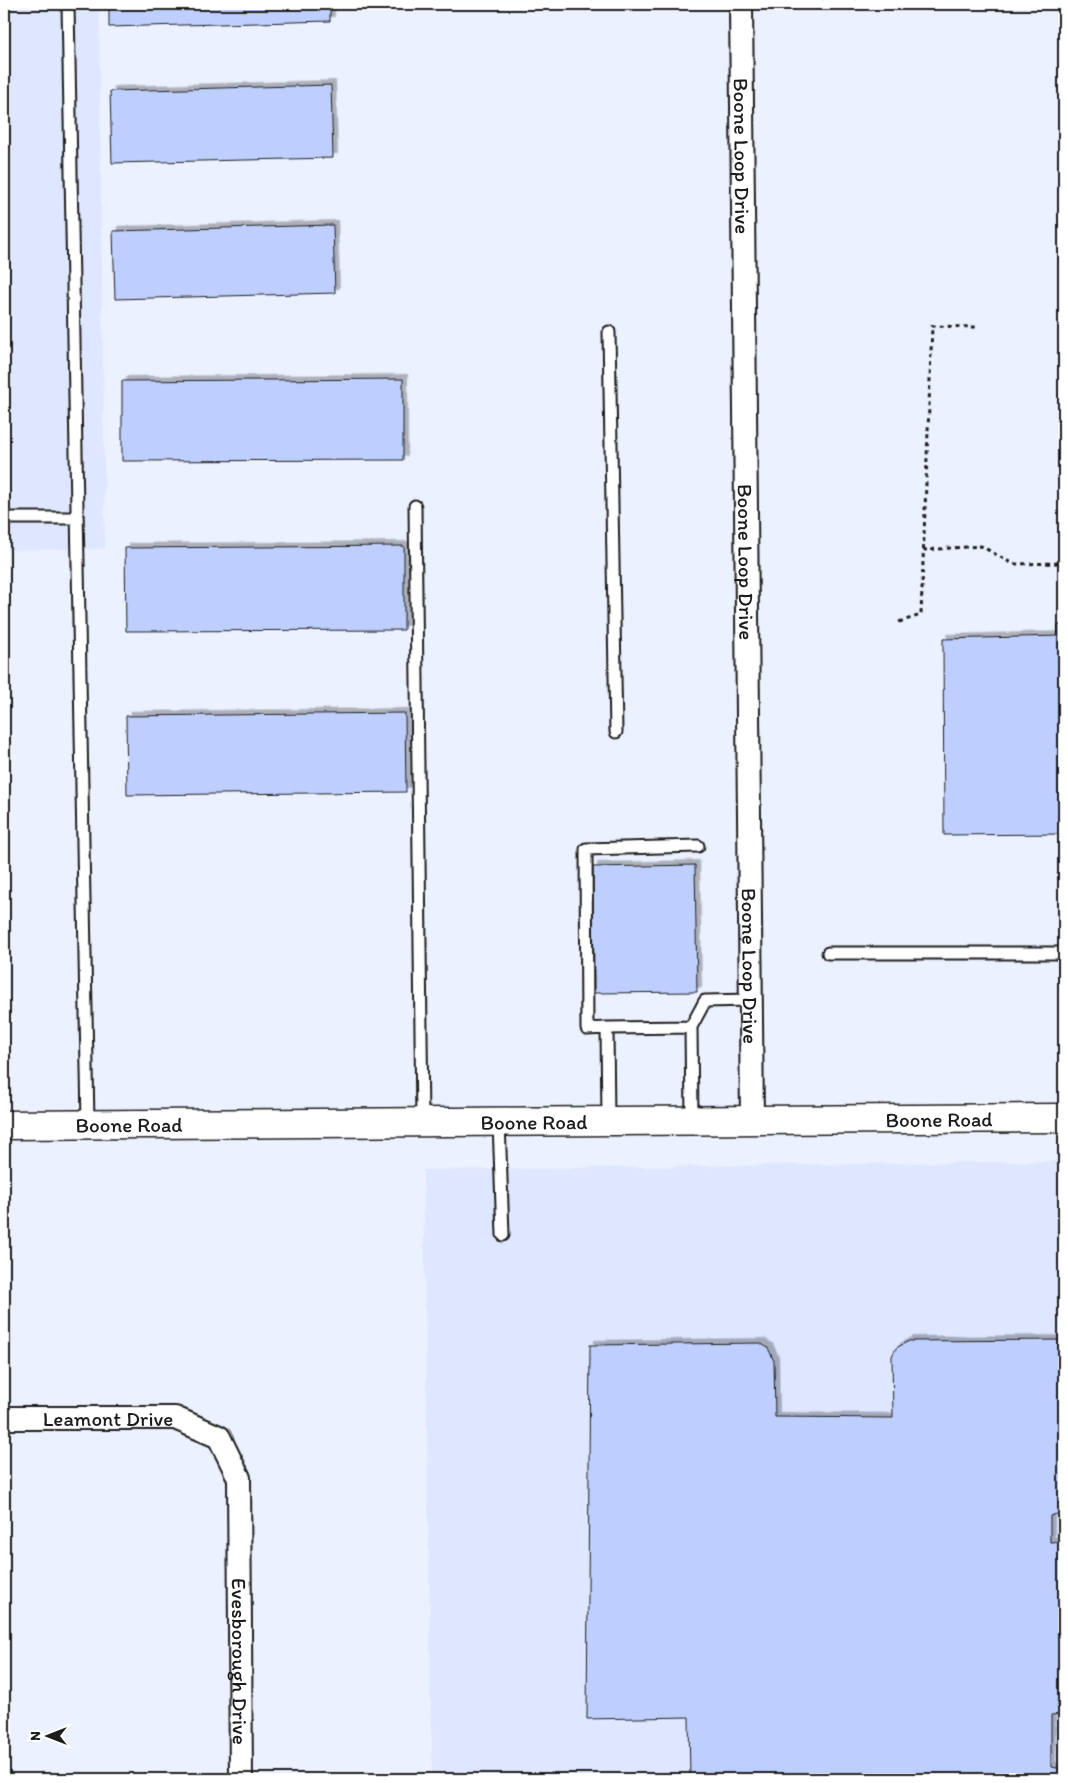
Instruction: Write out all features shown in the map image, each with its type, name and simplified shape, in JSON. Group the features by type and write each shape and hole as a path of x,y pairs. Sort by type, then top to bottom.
{"street":[{"name":"Boone Loop Drive","path":"741,4 752,1120"},
{"name":"Boone Road","path":"4,1124 1064,1118"},
{"name":"Leamont Drive","path":"4,1418 175,1418 219,1437 239,1478 239,1542"},
{"name":"Evesborough Drive","path":"239,1542 241,1779"}],"lane":[{"path":"68,4 88,1125"},
{"path":"609,332 616,732"},
{"path":"415,506 422,1122"},
{"path":"4,518 76,518"},
{"path":"691,1027 587,1029 586,849 698,846"},
{"path":"828,953 1064,953"},
{"path":"692,1120 691,1027 705,1001 751,1000"},
{"path":"607,1028 608,1122"},
{"path":"499,1122 503,1234"}],"path":[{"path":"899,622 921,615 932,326 976,327"},
{"path":"923,550 981,546 1013,564 1064,562"}],"shaded area":[{"path":"4,4 99,4 105,549 4,550"},
{"path":"1064,1161 1064,1779 432,1779 423,1170"}],"building":[{"path":"109,4 330,4 330,21 109,27"},
{"path":"331,85 333,158 112,163 110,91"},
{"path":"333,225 335,293 115,299 113,231"},
{"path":"403,379 403,460 122,461 122,381"},
{"path":"404,546 404,630 126,631 125,548"},
{"path":"1058,625 1064,625 1064,834 944,835 943,639 1058,636"},
{"path":"405,713 406,792 127,795 126,716"},
{"path":"695,865 697,992 594,993 593,867"},
{"path":"1064,1340 1064,1512 1050,1516 1050,1542 1064,1541 1064,1714 1051,1715 1051,1767 1064,1769 1064,1779 690,1779 689,1717 587,1719 590,1345 760,1343 768,1348 774,1361 775,1417 893,1418 892,1356 896,1348 909,1341"}]}
